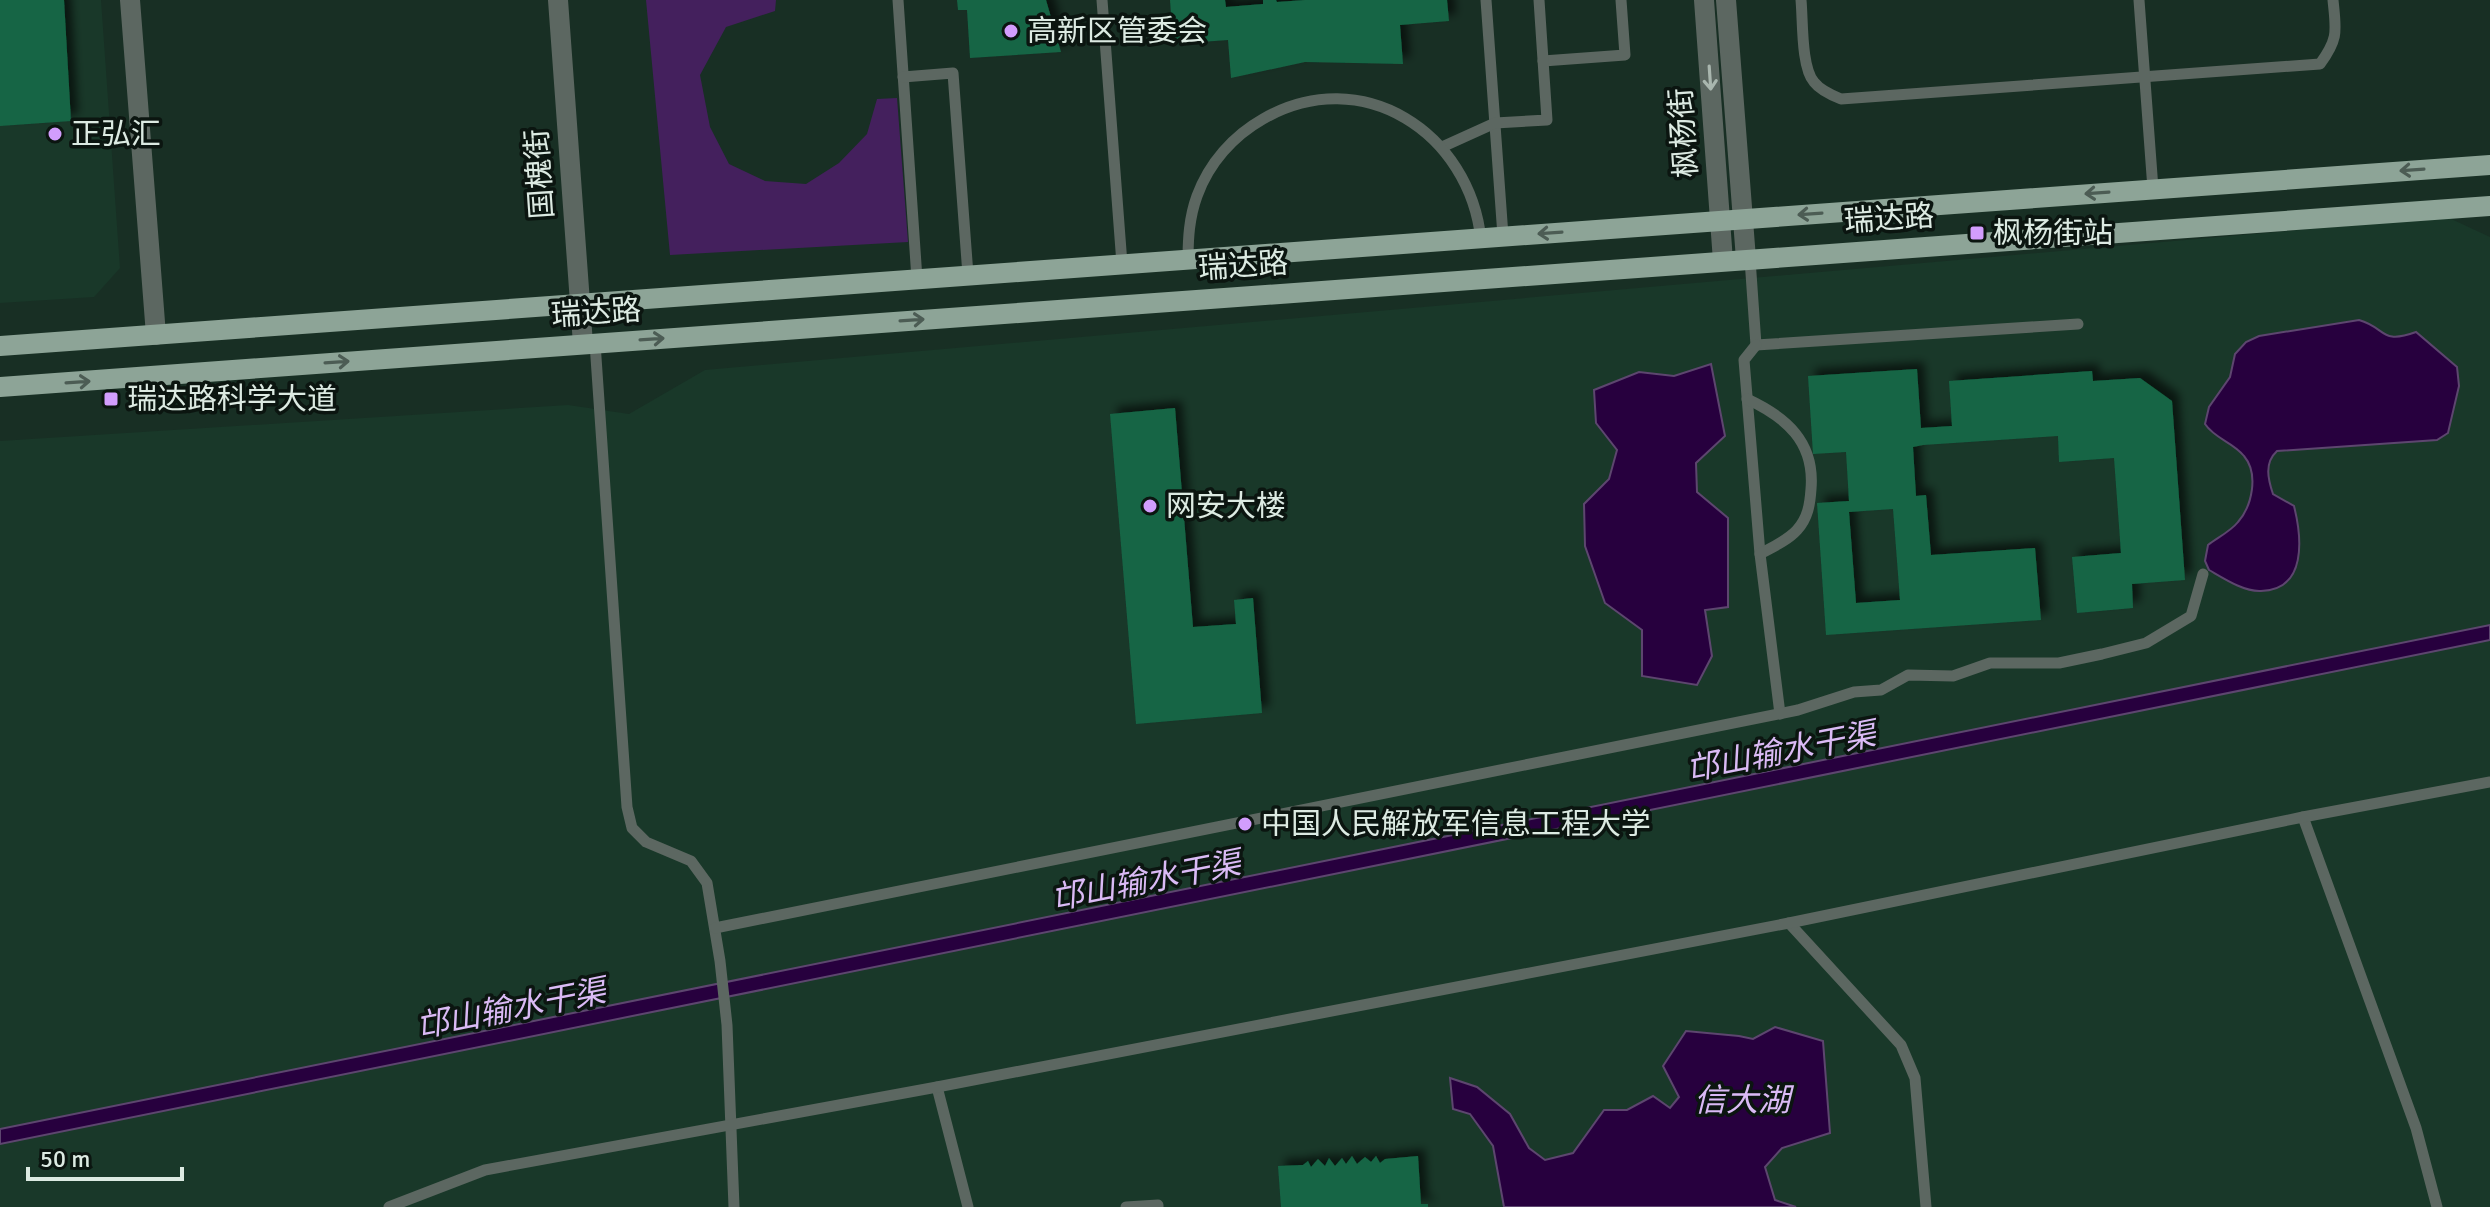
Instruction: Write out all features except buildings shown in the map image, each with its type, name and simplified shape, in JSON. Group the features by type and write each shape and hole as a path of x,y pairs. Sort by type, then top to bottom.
{"main road":[{"name":"瑞达路","path":"0,346 2490,165"},
{"name":"瑞达路","path":"0,387 2490,206"}],"street":[{"path":"130,0 156,335"},
{"name":"国槐街","path":"558,0 580,304 589,344"},
{"name":"枫杨街","path":"1704,0 1723,261"},
{"name":"枫杨街","path":"1726,0 1748,259"}],"lane":[{"path":"898,0 917,279"},
{"path":"1102,0 1122,264"},
{"path":"1486,0 1503,236"},
{"path":"1442,147 1495,123 1547,120 1539,0"},
{"path":"1543,61 1625,55 1621,0"},
{"path":"1801,0 1807,67 1813,81 1826,93 1841,99 2320,64 2333,47 2336,31 2333,0"},
{"path":"2139,0 2153,189"},
{"path":"903,77 953,73 968,275"},
{"path":"1188,260 1190,216 1207,173 1235,139 1271,115 1313,101 1356,102 1396,113 1428,134 1454,161 1472,195 1481,239"},
{"path":"1748,259 1756,345 1744,360 1760,554 1780,714"},
{"path":"1756,345 2078,324"},
{"path":"589,344 627,807 632,828 646,842 691,861 707,883 727,1025 734,1207"},
{"path":"1747,399 1770,410 1796,432 1810,459 1812,479 1805,519 1795,532 1760,554"},
{"path":"715,928 1780,714 1854,692 1881,690 1908,675 1953,676 1990,663 2059,663 2146,643 2191,616 2203,574"},
{"path":"389,1207 485,1170 937,1087 1789,923 2303,817 2490,782"},
{"path":"2303,817 2416,1128 2437,1207"},
{"path":"1789,923 1901,1045 1915,1078 1926,1207"},
{"path":"937,1087 968,1207"},
{"path":"1126,1207 1158,1207"}],"shaded area":[{"name":"正弘汇","path":"0,0 101,0 120,268 94,297 0,303"},
{"path":"646,0 776,0 775,11 726,27 700,75 710,127 729,164 765,181 806,184 839,163 867,134 877,99 897,98 908,242 670,255"},
{"name":"中国人民解放军信息工程大学","path":"2447,217 2490,237 2490,1207 0,1207 0,441 568,405 629,414 705,370"}],"water":[{"path":"2359,320 2390,336 2416,332 2457,367 2459,386 2448,433 2437,440 2277,451 2270,461 2270,483 2273,494 2294,506 2299,533 2298,560 2287,582 2276,588 2254,591 2234,584 2209,570 2205,561 2208,545 2232,528 2243,515 2252,490 2251,472 2249,463 2240,451 2205,424 2209,407 2230,377 2235,354 2246,342 2259,336"},
{"path":"1711,364 1725,436 1696,463 1697,492 1728,518 1728,607 1705,610 1712,656 1697,685 1642,676 1642,630 1605,603 1585,546 1584,504 1609,479 1617,450 1596,423 1594,390 1639,372 1674,376"},
{"path":"2490,625 2490,640 0,1144 0,1129"},
{"name":"信大湖","path":"1775,1027 1823,1041 1830,1133 1782,1148 1765,1167 1775,1200 1796,1207 1504,1207 1493,1146 1470,1114 1453,1109 1450,1078 1477,1087 1510,1114 1529,1148 1545,1160 1573,1153 1604,1110 1627,1110 1653,1096 1670,1108 1679,1097 1663,1066 1686,1031 1753,1039"}],"place":[{"name":"高新区管委会","path":"1011,31"},
{"name":"正弘汇","path":"55,134"},
{"name":"枫杨街站","path":"1977,233"},
{"name":"瑞达路科学大道","path":"111,399"},
{"name":"网安大楼","path":"1150,506"},
{"name":"中国人民解放军信息工程大学","path":"1245,824"}],"water label":[{"name":"邙山输水干渠","path":"1781,752"},
{"name":"邙山输水干渠","path":"1146,881"},
{"name":"邙山输水干渠","path":"511,1009"}]}
